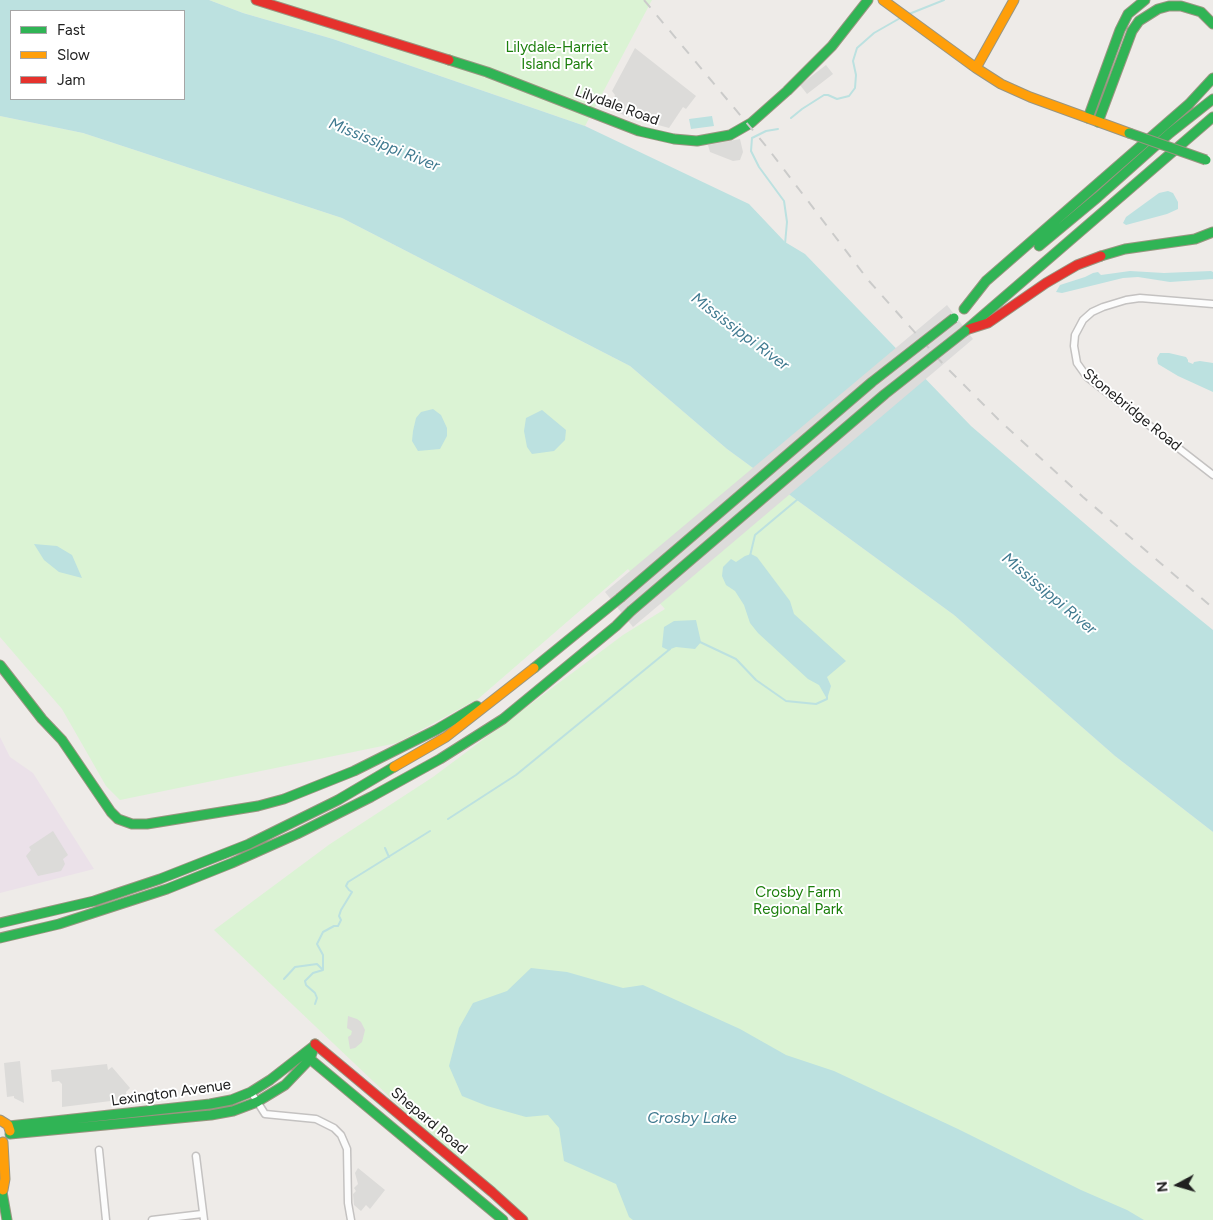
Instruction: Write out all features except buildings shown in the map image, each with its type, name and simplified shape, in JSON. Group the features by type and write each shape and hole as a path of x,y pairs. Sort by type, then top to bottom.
{"main road":[{"name":"Lilydale Road","path":"256,0 487,72 638,130 674,139 697,141 730,136 751,123 840,38 868,0"},
{"path":"883,0 1001,84 1030,97 1209,162"},
{"path":"976,68 1014,0"},
{"path":"1088,118 1120,30 1128,14 1145,0"},
{"path":"1098,122 1132,31 1139,22 1158,9 1169,6 1181,6 1201,12 1213,24"},
{"path":"964,309 986,281 1190,104 1213,78"},
{"path":"0,923 58,910 130,890 249,844 338,800 446,737 572,639 872,382 954,318 1098,198 1170,134 1213,100"},
{"path":"0,938 59,924 137,899 232,863 298,834 380,792 440,759 504,719 610,632 885,394 965,331 1213,117"},
{"path":"965,331 988,324 1052,280 1077,265 1096,257 1125,249 1195,239 1213,232"},
{"path":"0,665 42,719 62,740 111,812 126,823 147,824 258,806 284,799 354,771 506,692"},
{"name":"Lexington Avenue","path":"10,1130 223,1114 257,1102 284,1085 310,1059 315,1044"},
{"name":"Lexington Avenue","path":"10,1130 230,1100 251,1092 287,1068 302,1053 315,1044"},
{"name":"Shepard Road","path":"315,1044 523,1220"},
{"name":"Shepard Road","path":"310,1059 503,1220"},
{"path":"0,1120 5,1122 10,1130 7,1140 1,1143 5,1179 2,1186 6,1220"}],"street":[{"name":"Stonebridge Road","path":"1213,304 1140,298 1126,300 1092,312 1083,320 1075,335 1074,346 1077,363 1087,377 1213,475"},
{"path":"251,1092 265,1114 316,1119 334,1128 341,1135 346,1149 348,1203 351,1220"},
{"path":"99,1150 106,1220"},
{"path":"152,1220 203,1217 196,1156"}],"shaded area":[{"path":"635,48 696,96 686,109 683,107 669,128 623,115 610,105 615,95 612,91"},
{"path":"826,65 833,74 807,94 800,85"},
{"path":"740,139 743,152 740,160 733,161 710,152 708,145"},
{"path":"0,737 10,757 33,773 94,869 0,893"},
{"path":"53,831 68,855 63,859 65,864 61,871 38,876 26,856 31,850 29,847"},
{"path":"348,1016 361,1022 365,1030 362,1042 355,1048 350,1049 348,1037 352,1031 347,1028"},
{"path":"20,1061 24,1103 14,1098 14,1096 7,1097 4,1063"},
{"path":"107,1064 108,1070 112,1067 130,1088 126,1092 127,1099 62,1107 62,1084 59,1081 52,1082 51,1070"},
{"path":"358,1168 385,1190 370,1209 366,1205 361,1211 354,1205 353,1194 356,1191 354,1188 358,1184 355,1173"}],"green space":[{"name":"Lilydale-Harriet Island Park","path":"209,0 652,0 585,126 333,39 243,13"},
{"name":"Crosby Farm Regional Park","path":"0,116 83,133 342,218 630,366 727,449 954,615 1115,756 1213,832 1213,1220 525,1220 435,1140 214,930 330,844 433,777 623,635 665,609 628,569 478,699 397,743 120,800 106,786 62,709 0,637"}],"water":[{"name":"Mississippi River","path":"0,0 209,0 243,13 333,39 585,126 749,204 785,242 805,254 971,426 1133,565 1213,630 1213,832 1115,756 954,615 727,449 630,366 342,218 83,133 0,116"},
{"path":"712,116 714,126 691,129 689,119"},
{"path":"1168,191 1173,193 1178,202 1178,209 1167,214 1126,225 1123,223 1126,217 1159,193"},
{"path":"1130,271 1164,273 1211,271 1213,272 1213,279 1170,282 1138,277 1123,278 1062,293 1056,292 1060,285 1093,273 1098,272 1101,275"},
{"path":"1160,353 1186,357 1188,362 1193,364 1200,361 1213,363 1213,392 1178,376 1158,364 1157,358"},
{"path":"433,409 441,415 447,428 447,436 440,449 418,451 412,441 416,418 421,412"},
{"path":"542,410 566,430 565,440 554,451 532,454 527,447 524,431 526,418"},
{"path":"34,544 57,546 72,555 82,578 59,572 44,560"},
{"path":"751,554 757,557 790,601 794,614 846,661 827,677 831,686 827,699 819,685 808,679 758,633 750,623 744,605 735,591 726,585 722,576 723,567 731,559 736,562"},
{"path":"696,620 701,642 695,649 676,647 668,650 662,647 664,627 674,621"},
{"name":"Crosby Lake","path":"531,968 567,972 623,988 643,985 740,1029 786,1055 834,1071 958,1129 1081,1190 1127,1210 1144,1220 633,1220 629,1217 616,1184 564,1161 559,1128 548,1115 526,1117 487,1106 462,1096 449,1066 459,1028 473,1003 507,991"}],"pier":[{"path":"947,305 973,339 633,627 605,592"}],"waterway":[{"path":"909,14 944,0"},
{"path":"791,118 824,95 837,99 849,96 855,88 856,75 853,61 857,48 874,33 902,17"},
{"path":"778,129 766,131 752,138 751,151 759,167 784,201 787,222 785,244"},
{"path":"750,556 755,535 798,499"},
{"path":"700,642 736,659 756,680 786,701 816,704 827,699 827,697"},
{"path":"448,819 516,775 670,649"},
{"path":"315,1004 317,998 315,993 306,985 305,981 313,973 323,970 323,955 317,944 323,932 338,926 341,920 339,916 341,910 352,892 346,886 348,882 430,831"},
{"path":"385,848 389,857"},
{"path":"284,979 295,967 317,964 322,969"}],"railway":[{"path":"644,0 766,146 869,281 944,365 999,420 1083,497 1213,608"}],"traffic: fast":[{"path":"449,60 487,72 639,131 674,139 697,141 730,135 751,123 787,91 832,46 868,0"},
{"path":"1088,118 1120,30 1128,14 1145,0"},
{"path":"1098,122 1132,31 1139,21 1158,9 1169,6 1181,6 1201,12 1213,24"},
{"path":"964,309 986,281 1189,104 1213,78"},
{"path":"1039,246 1170,133 1213,99"},
{"path":"965,331 1213,117"},
{"path":"1129,133 1206,160"},
{"path":"1101,256 1125,249 1195,239 1213,232"},
{"path":"620,598 872,382 954,318"},
{"path":"631,611 885,394 965,331"},
{"path":"534,668 620,598"},
{"path":"0,938 59,924 167,889 297,834 371,797 440,759 503,719 616,626 631,611"},
{"path":"0,665 42,719 62,740 111,812 118,819 132,824 147,824 258,806 284,799 354,771 436,730 477,706"},
{"path":"0,923 94,901 160,879 249,844 338,800 394,767"},
{"path":"10,1134 211,1115 233,1111 257,1102 285,1085 310,1059 315,1044"},
{"path":"9,1126 210,1104 231,1100 251,1092 270,1080 315,1045"},
{"path":"310,1059 503,1220"},
{"path":"1,1186 7,1220"}],"traffic: slow":[{"path":"883,0 1001,84 1030,97 1129,133"},
{"path":"976,68 1014,0"},
{"path":"394,767 446,737 534,668"},
{"path":"0,1120 8,1125 10,1131"},
{"path":"3,1142 5,1179 3,1190"}],"traffic: jam":[{"path":"256,0 449,60"},
{"path":"969,329 988,323 1046,283 1077,265 1101,256"},
{"path":"315,1044 523,1220"}]}
